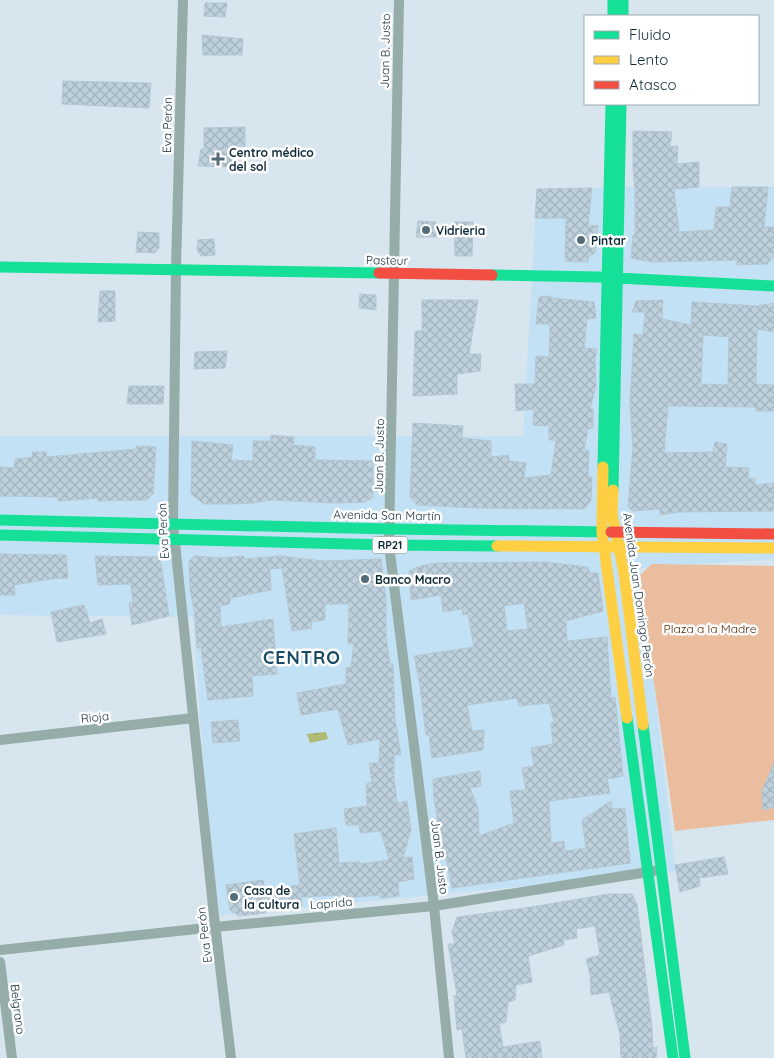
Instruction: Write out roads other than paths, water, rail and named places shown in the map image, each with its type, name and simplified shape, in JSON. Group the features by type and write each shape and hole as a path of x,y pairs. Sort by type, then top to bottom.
{"main road":[{"path":"613,0 613,15"},
{"path":"623,0 623,15"},
{"name":"Avenida Juan Domingo Perón","path":"611,105 612,514 624,573 685,1058"},
{"name":"Avenida Juan Domingo Perón","path":"621,105 602,532 673,1058"},
{"name":"Pasteur","path":"0,267 176,268 612,278 774,286"},
{"name":"Avenida San Martín","path":"0,520 390,529 774,534"},
{"name":"RP21","path":"0,535 389,545 774,548"}],"street":[{"name":"Eva Perón","path":"183,0 176,268 173,524 192,718 231,1058"},
{"name":"Juan B. Justo","path":"399,0 389,545 434,906 449,1058"},
{"name":"Rioja","path":"0,740 192,718"},
{"name":"Laprida","path":"0,950 434,906 662,869"},
{"name":"Belgrano","path":"0,962 12,1058"}],"water":[{"path":"326,732 328,739 310,743 307,734"}],"place":[{"name":"Centro médico del sol","path":"218,159"},
{"name":"Vidrieria","path":"426,230"},
{"name":"Pintar","path":"581,240"},
{"name":"Banco Macro","path":"365,579"},
{"name":"Casa de la cultura","path":"234,897"}],"district":[{"name":"CENTRO","path":"302,657"}],"park label":[{"name":"Plaza a la Madre","path":"710,628"}]}
